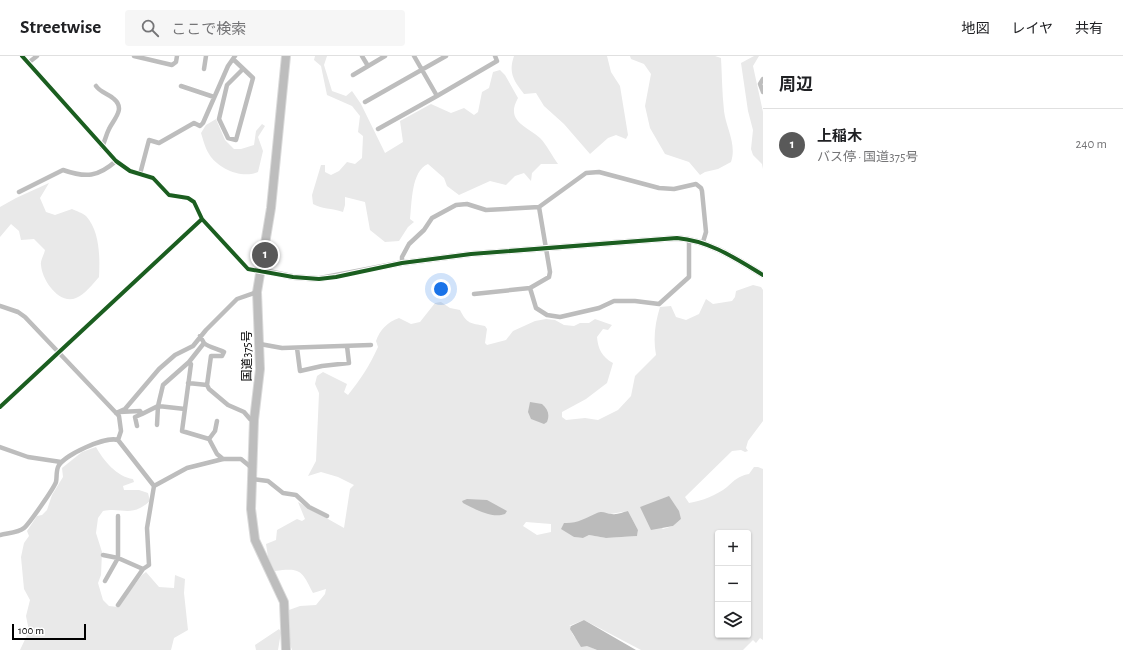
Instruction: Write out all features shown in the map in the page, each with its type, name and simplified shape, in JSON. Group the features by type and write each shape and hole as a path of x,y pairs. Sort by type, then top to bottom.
{"highway":[{"name":"国道375号","path":"286,56 272,200 257,292 260,368 254,420 251,508 254,540 284,602 286,650"}],"street":[{"path":"22,56 116,161 130,171 153,178 169,195 188,198 194,202 202,219 248,269 293,277 319,279 336,277 402,263 546,247 677,238 703,242 718,248 763,275"},
{"path":"28,63 37,56"},
{"path":"134,56 157,59 172,65 176,62 177,56"},
{"path":"204,69 206,56"},
{"path":"362,56 368,66"},
{"path":"352,75 385,56"},
{"path":"414,56 437,96"},
{"path":"366,102 446,56"},
{"path":"378,129 497,61 495,56"},
{"path":"140,174 149,140 159,143 194,123 200,126 203,123 214,97 234,58 253,78 236,140 228,138 219,119 227,85 243,69"},
{"path":"763,79 760,84 763,92"},
{"path":"96,86 100,91 115,99 119,108 119,113 108,130 102,147"},
{"path":"181,86 214,97"},
{"path":"19,192 64,170 76,174 91,176 110,166 116,161"},
{"path":"402,263 402,257 409,244 424,230 432,218 456,205 467,204 486,210 539,207 577,179 591,172 599,172 659,188 674,189 696,184 702,191 706,232 703,242"},
{"path":"474,294 530,288 550,275 539,207"},
{"path":"0,407 202,219"},
{"path":"530,288 536,308 547,315 560,317 599,308 614,301 635,301 660,304 688,277 689,239"},
{"path":"118,412 125,409 158,369 175,355 193,346 200,336 237,299 257,292"},
{"path":"0,306 18,312 25,317 118,412 121,431 118,440"},
{"path":"200,336 207,346 215,347 224,352 222,356 211,356 207,385"},
{"path":"157,425 158,406 163,385 189,362 204,343"},
{"path":"260,344 282,348 371,345"},
{"path":"297,348 300,372 322,366 349,363 347,346"},
{"path":"189,362 191,364 182,432 209,439 217,454 223,459"},
{"path":"188,383 207,385 221,400 235,409 244,412 250,419 254,420"},
{"path":"137,426 135,417 158,406 185,409"},
{"path":"118,412 140,411 142,414"},
{"path":"209,439 215,431 217,421"},
{"path":"0,535 25,528 56,484 57,468 61,462 87,447 112,438 118,440 154,486 147,528 149,565 143,568 118,606"},
{"path":"0,447 28,457 61,462"},
{"path":"154,486 186,468 223,459 241,459 252,468"},
{"path":"252,479 268,481 283,493 296,495 309,507 327,516"},
{"path":"105,581 118,558 118,516"},
{"path":"103,555 118,558 143,568"}],"shaded area":[{"path":"315,56 327,56 324,65 332,91 346,96 352,91 361,104 385,153 403,142 400,121 431,104 451,113 464,108 474,115 478,112 482,92 489,88 493,72 500,70 505,75 518,98 514,112 516,118 523,126 540,138 558,164 541,164 532,173 531,181 524,173 515,176 506,185 490,181 459,195 447,186 444,178 428,164 418,173 413,188 410,219 414,222 408,227 399,241 385,242 370,230 365,202 345,197 343,212 313,204 312,195 321,165 325,165 325,172 331,175 339,171 347,162 355,164 362,158 363,136 358,132 360,116 352,106 327,95 321,66 314,60"},
{"path":"514,56 607,56 611,72 620,86 628,135 626,139 616,135 608,138 590,154 564,124 544,106 536,93 524,94 517,85 512,72 512,62"},
{"path":"630,56 715,56 721,58 724,111 733,149 731,162 718,169 705,172 700,175 689,162 665,154 650,128 645,106 651,74 644,64 631,59"},
{"path":"754,56 759,56 753,66 763,112 763,169 762,164 753,155 751,149 753,130 748,111 741,63"},
{"path":"216,119 225,140 234,149 241,149 254,145 256,131 262,124 265,126 258,137 263,151 258,172 245,174 231,171 218,164 209,154 201,133 206,125"},
{"path":"49,183 40,198 46,212 55,215 72,209 81,213 91,222 97,237 99,277 85,292 76,298 64,298 52,290 42,271 41,263 45,250 34,239 21,240 19,231 11,224 0,237 0,207"},
{"path":"753,285 761,287 763,290 763,421 748,441 746,448 748,451 732,451 685,497 689,503 704,499 723,490 739,477 749,474 754,467 763,469 763,640 760,638 756,643 753,640 743,650 641,650 584,620 569,626 571,626 571,631 576,638 584,644 597,650 292,650 290,644 289,610 300,606 316,605 325,594 326,589 313,593 300,572 296,570 275,571 268,557 266,544 276,540 277,530 297,519 302,521 305,519 298,502 344,528 350,489 354,485 338,477 321,472 308,476 316,461 319,393 315,384 317,376 323,372 347,384 344,392 348,395 372,360 378,347 376,341 384,327 399,318 411,324 420,322 435,303 441,302 450,308 460,310 465,318 470,322 485,326 487,329 485,343 487,345 506,340 513,331 535,321 546,319 555,320 564,325 574,326 580,323 589,323 595,319 612,325 608,330 603,329 597,337 601,352 613,363 607,383 586,399 562,412 562,417 566,420 585,418 598,420 618,410 631,396 635,376 656,355 655,331 660,307 671,306 676,317 686,320 699,314 706,299 713,304 732,301 735,297 736,291","holes":["650,505 681,519 673,526 663,529 640,507","628,511 638,530 637,536 606,538 589,535 583,538 574,537 564,523 572,524 593,517","526,522 551,524 551,532 537,535 523,526"]},
{"path":"530,402 542,404 544,406 548,415 547,422 544,424 531,419 528,412"},
{"path":"96,447 111,467 121,475 133,479 134,482 123,486 124,490 139,490 148,493 150,501 132,511 103,511 98,518 96,533 102,552 101,575 98,583 103,600 109,606 118,607 142,575 146,572 159,587 174,588 175,575 185,579 184,593 188,630 174,638 171,650 20,650 29,631 26,616 30,600 24,589 21,557 24,543 29,536 27,531 37,516 42,515 47,510 52,495 63,477 62,468 82,452"},
{"path":"669,496 679,511 681,519 673,526 651,530 640,507"},
{"path":"467,499 487,500 507,511 505,514 500,515 489,514 463,503 462,501"},
{"path":"628,511 638,530 637,536 606,538 589,535 583,538 574,537 561,529 564,523 577,522 599,512 618,514"},
{"path":"584,620 636,650 597,650 587,646 581,647 570,629 571,626"},
{"path":"279,629 281,632 278,650 256,650 255,645"}],"cycle path":[{"path":"22,56 116,161 130,171 153,178 169,195 188,198 194,202 202,219 248,269 293,277 319,279 336,277 402,263 471,254 677,238 700,243 722,251 763,275"},
{"path":"0,407 202,219"}],"place":[{"name":"上稲木","path":"265,255"}]}
